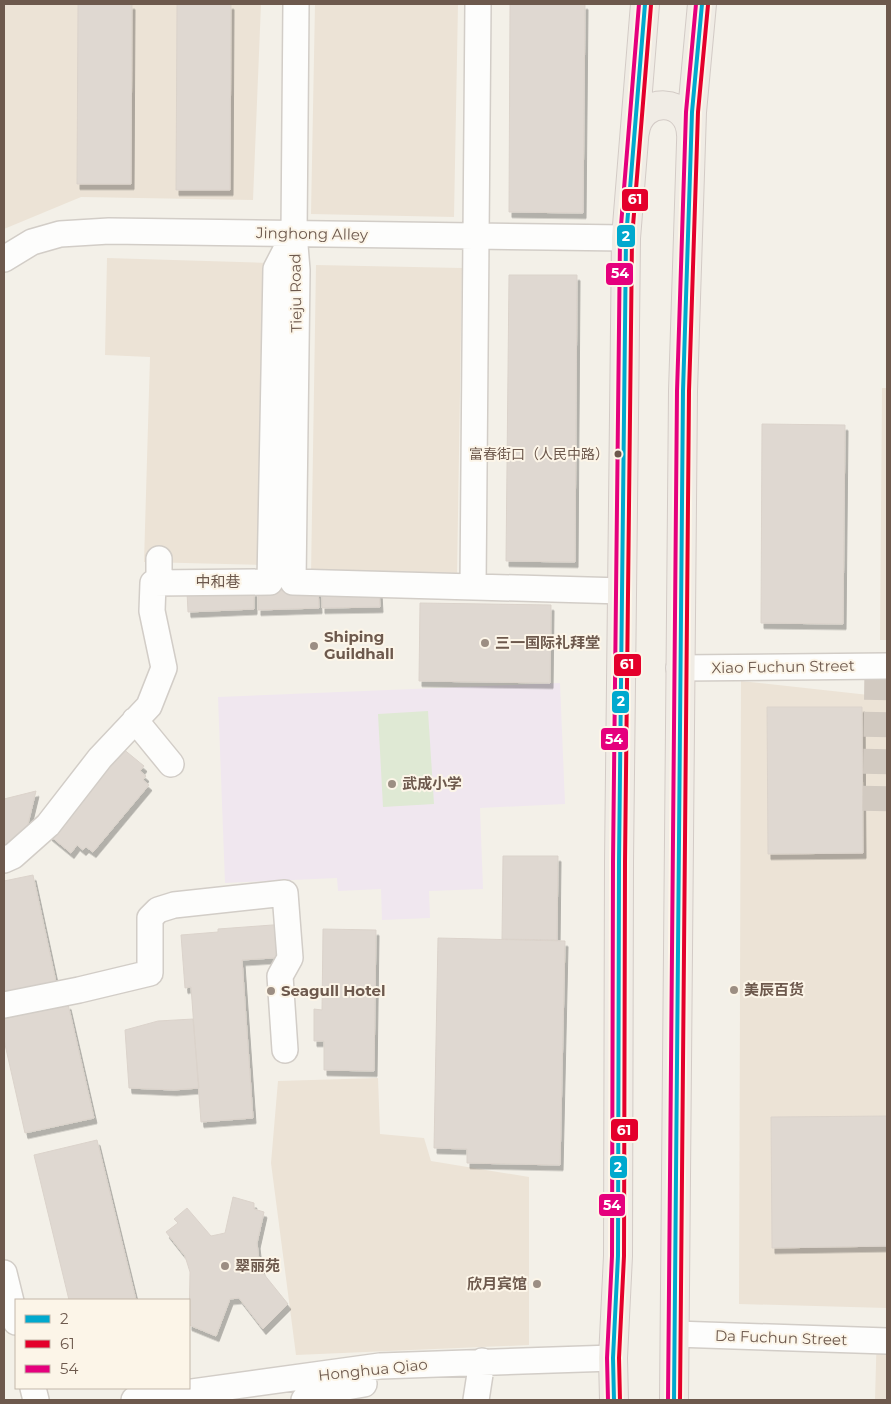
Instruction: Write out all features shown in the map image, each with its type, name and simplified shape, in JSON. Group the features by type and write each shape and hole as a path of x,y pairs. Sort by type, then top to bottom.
{"main road":[{"path":"614,1400 613,1358 618,1256 619,871 626,238 645,4"},
{"path":"674,1400 679,1080 679,668 683,392 691,140 702,4"},
{"path":"634,134 636,125 646,110 663,105 679,110 685,116 689,123 691,140"}],"street":[{"name":"Tieju Road","path":"296,4 294,233 297,270 293,582 473,587"},
{"path":"478,4 473,587 623,591"},
{"name":"Jinghong Alley","path":"4,259 32,242 60,234 109,231 626,238"},
{"name":"中和巷","path":"4,860 12,856 48,825 100,758 149,706 164,668 152,611 153,583 159,571 270,582 276,269 294,233"},
{"name":"Xiao Fuchun Street","path":"679,668 887,666"},
{"path":"135,720 171,764"},
{"path":"4,1004 79,990 150,973 150,918 158,910 174,905 285,893 290,958 280,976 285,1050"},
{"path":"4,1273 15,1318"},
{"name":"Da Fuchun Street","path":"675,1334 887,1340"},
{"name":"Honghua Qiao","path":"134,1400 213,1395 380,1366 613,1358"},
{"path":"476,1400 482,1361"},
{"path":"304,1400 322,1393 359,1385 419,1380 425,1377 426,1364"}],"shaded area":[{"path":"4,4 261,4 253,200 81,197 4,229"},
{"path":"315,4 458,4 454,217 311,214"},
{"path":"107,258 269,263 261,565 144,562 150,357 105,355"},
{"path":"316,265 462,268 457,577 311,575"},
{"path":"882,388 887,388 887,640 880,640"},
{"path":"741,681 887,697 887,1308 739,1304"},
{"name":"武成小学","path":"560,683 565,804 480,808 483,889 429,891 430,918 382,920 381,889 338,891 337,878 225,883 218,697"},
{"path":"378,1078 380,1134 424,1138 431,1161 529,1177 529,1345 296,1355 271,1163 278,1081"},
{"path":"877,1327 887,1328 887,1400 875,1400"}],"green space":[{"path":"428,711 434,804 383,807 378,714"}],"building":[{"path":"78,4 132,4 131,184 77,184"},
{"path":"177,4 231,4 230,190 176,190"},
{"path":"510,4 585,4 583,213 509,212"},
{"path":"509,275 577,275 575,562 506,561"},
{"path":"762,424 845,425 843,624 761,623"},
{"path":"318,588 319,608 258,610 258,590"},
{"path":"379,589 380,607 322,608 322,591"},
{"path":"254,591 254,609 188,612 187,592"},
{"name":"三一国际礼拜堂","path":"420,603 551,605 550,683 419,681"},
{"path":"767,707 862,707 863,853 768,854"},
{"path":"122,748 144,766 140,771 146,776 143,780 149,785 93,852 86,847 83,850 77,845 71,853 49,835"},
{"path":"36,791 26,832 4,850 4,799"},
{"path":"503,856 558,856 557,940 502,939"},
{"path":"33,875 56,982 4,994 4,881"},
{"path":"286,924 288,957 242,960 253,1118 201,1122 191,987 185,988 181,935 218,932 218,929"},
{"path":"323,929 376,930 374,1071 324,1070 324,1041 314,1041 314,1009 322,1010"},
{"path":"438,938 565,941 560,1165 467,1163 467,1149 434,1148"},
{"path":"68,1004 94,1118 25,1133 4,1040 4,1019"},
{"path":"193,1019 199,1088 174,1090 129,1088 125,1030 158,1021"},
{"path":"887,1116 887,1246 772,1248 771,1117"},
{"path":"97,1140 136,1299 69,1299 34,1155"},
{"name":"翠丽苑","path":"233,1197 254,1203 254,1209 264,1212 257,1243 259,1260 263,1273 288,1304 263,1329 239,1298 230,1299 216,1336 190,1325 190,1272 185,1256 166,1232 178,1223 174,1219 187,1208 211,1236 225,1233"}],"tunnel":[{"path":"875,811 877,666"}],"transit line":[{"name":"54","path":"608,1400 607,1358 612,1256 613,862 620,238 639,4"},
{"name":"2","path":"614,1400 613,1358 618,1256 619,862 626,238 645,4"},
{"name":"54","path":"668,1400 677,391 686,112 696,4"},
{"name":"2","path":"674,1400 683,391 692,112 702,4"},
{"name":"61","path":"620,1400 619,1358 624,1256 625,862 632,238 651,5"},
{"name":"61","path":"680,1400 689,391 698,112 708,5"}],"place":[{"name":"富春街口（人民中路）","path":"618,454"},
{"name":"三一国际礼拜堂","path":"485,643"},
{"name":"Shiping Guildhall","path":"314,646"},
{"name":"武成小学","path":"392,784"},
{"name":"美辰百货","path":"734,990"},
{"name":"Seagull Hotel","path":"271,991"},
{"name":"翠丽苑","path":"225,1266"},
{"name":"欣月宾馆","path":"537,1284"}]}
